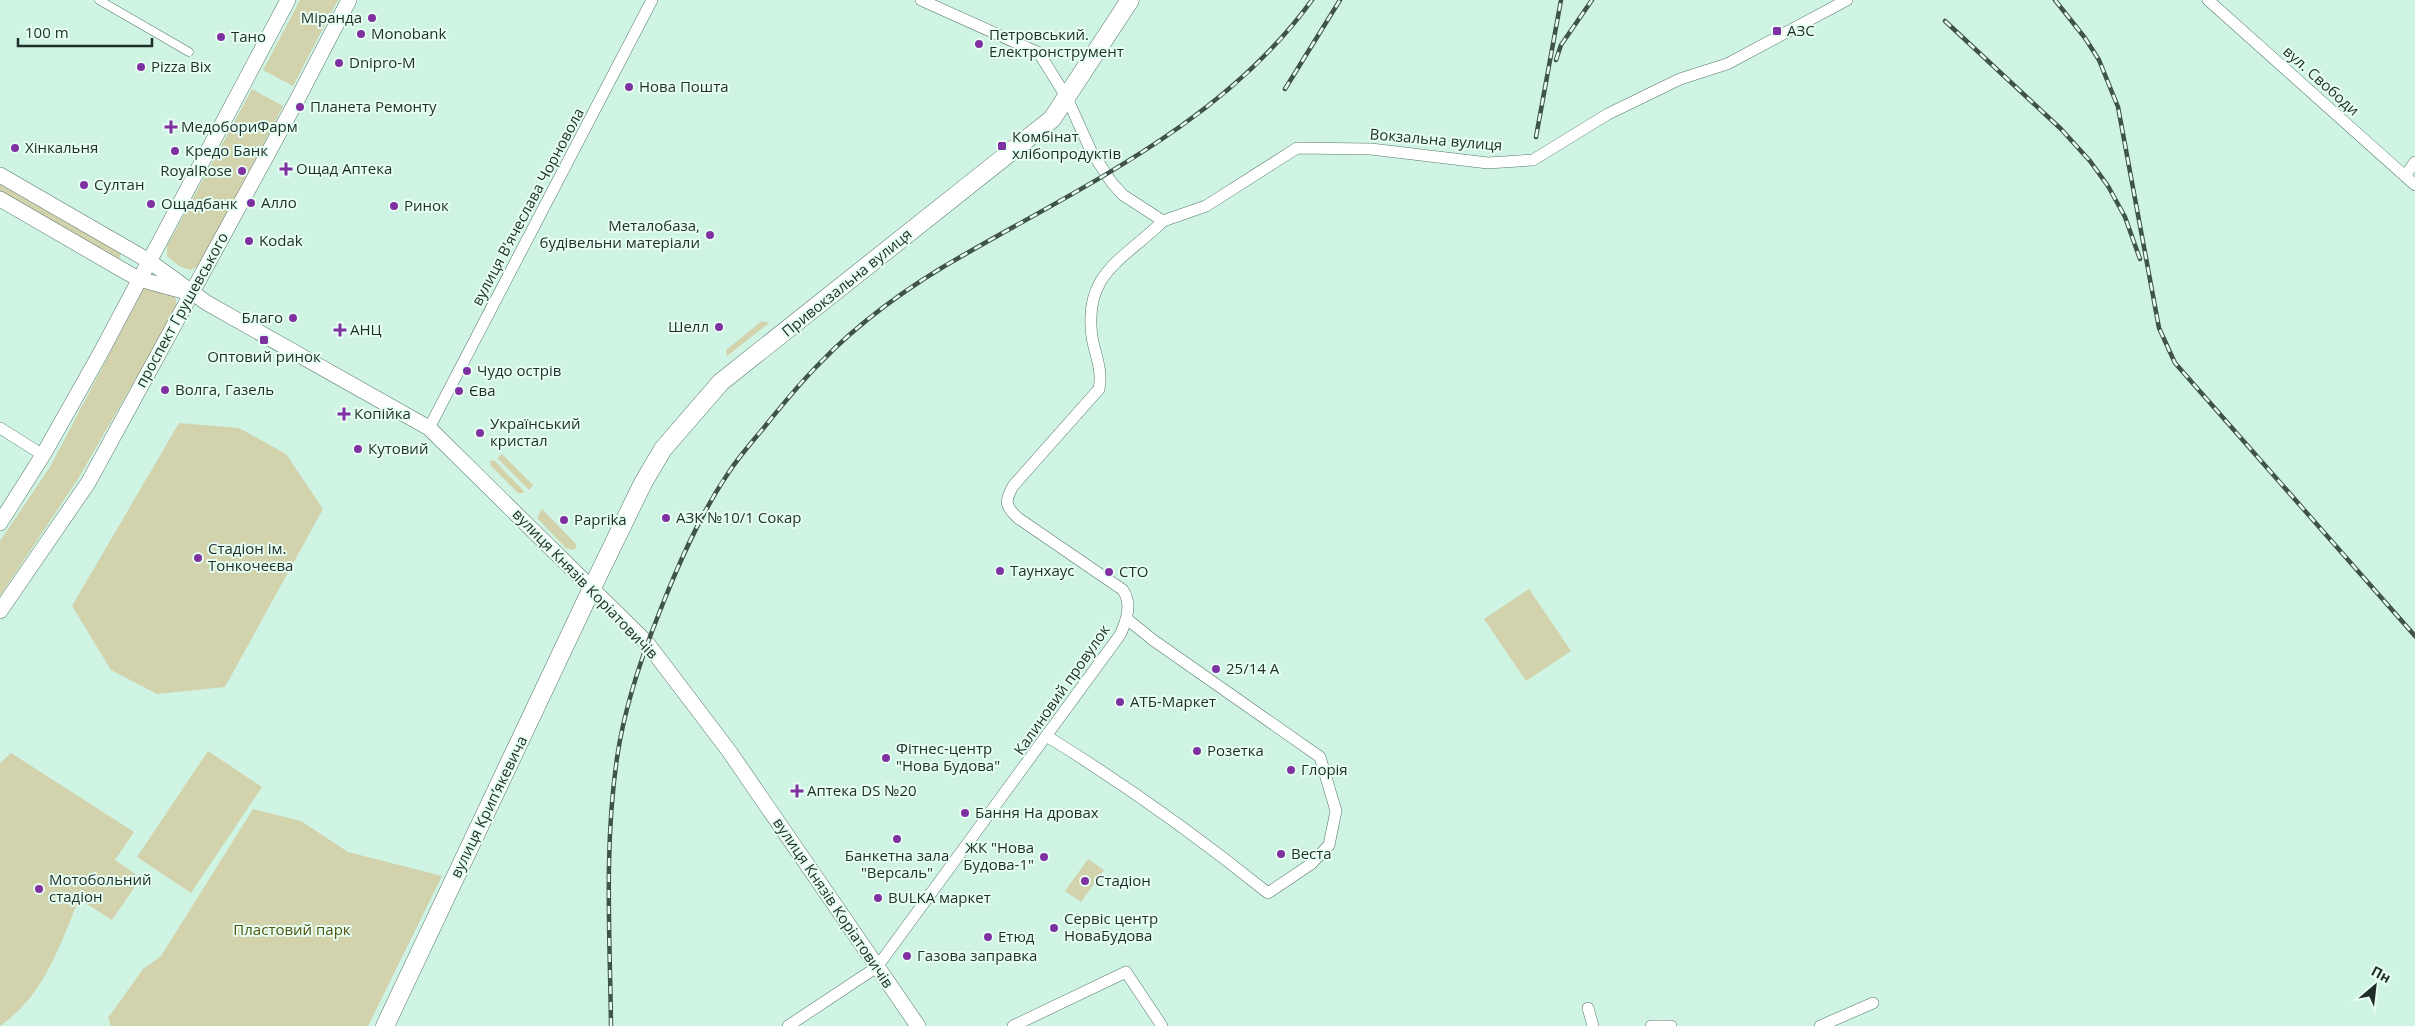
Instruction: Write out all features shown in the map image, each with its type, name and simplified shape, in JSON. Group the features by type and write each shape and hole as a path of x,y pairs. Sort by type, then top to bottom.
{"main road":[{"path":"0,523 43,455 100,354 288,0"},
{"name":"проспект Грушевського","path":"0,611 88,483 294,105 349,0"},
{"name":"Привокзальна вулиця","path":"592,588 643,483 663,449 721,382 1052,119 1130,0"},
{"name":"вулиця Князів Коріатовичів","path":"0,175 149,261 191,293 429,428 647,643 729,751 918,1026"},
{"name":"вулиця Князів Коріатовичів","path":"0,199 140,279 191,293"},
{"name":"вулиця Крипʼякевича","path":"385,1026 592,588"}],"street":[{"path":"99,0 189,52"},
{"name":"вулиця В'ячеслава Чорновола","path":"429,428 652,0"},
{"path":"921,0 1039,53 1067,98 1091,151 1112,184 1123,195 1163,221"},
{"name":"Вокзальна вулиця","path":"1163,221 1206,206 1297,148 1372,149 1488,163 1533,160 1608,114 1680,79 1727,64 1847,0"},
{"name":"вул. Свободи","path":"2208,0 2415,185"},
{"path":"2405,176 2415,162"},
{"name":"Калиновий провулок","path":"788,1026 877,967 1048,737 1120,634 1127,619 1127,597 1122,590 1018,518 1008,509 1006,498 1013,486 1099,389 1102,376 1092,337 1090,312 1096,286 1116,262 1143,242 1163,221"},
{"path":"0,428 43,455"},
{"path":"1048,737 1131,790 1207,844 1268,893 1311,864 1330,845 1336,811 1320,757 1160,645 1127,619"},
{"path":"1013,1026 1126,972 1162,1026"},
{"path":"1820,1026 1874,1003"},
{"path":"1588,1008 1593,1026"},
{"path":"1651,1026 1671,1026"}],"green space":[{"path":"300,0 338,0 293,86 263,70"},
{"path":"252,89 283,106 201,264 191,270 179,266 167,256 167,246"},
{"path":"0,182 122,252 119,259 0,191"},
{"path":"144,288 175,295 177,307 78,479 0,596 0,541 50,467"},
{"path":"762,321 769,323 727,356 726,350"},
{"name":"Стадіон ім. Тонкочеєва","path":"179,423 239,428 286,454 323,509 225,687 157,694 111,670 72,606"},
{"path":"502,454 533,485 529,490 497,458"},
{"path":"494,460 524,493 518,493 491,466 490,461"},
{"path":"542,509 576,544 576,548 572,550 566,548 537,518"},
{"path":"1529,589 1571,651 1526,681 1484,619"},
{"path":"208,751 262,787 191,893 137,857"},
{"name":"Мотобольний стадіон","path":"11,753 134,832 115,860 141,878 112,920 79,899 57,951 39,985 15,1014 0,1026 0,763"},
{"name":"Пластовий парк","path":"253,809 301,821 348,852 442,876 368,1026 111,1026 108,1018 143,969 161,956"},
{"name":"Стадіон","path":"1088,859 1104,870 1081,902 1065,891"}],"railway":[{"path":"611,1026 610,825 617,758 624,722 645,650 673,579 698,524 733,466 805,379 836,347 871,317 929,276 1110,172 1155,144 1199,113 1240,79 1278,42 1312,0"},
{"path":"1285,89 1340,0"},
{"path":"1536,137 1561,0"},
{"path":"1556,60 1561,45 1592,0"},
{"path":"2055,0 2085,38 2099,60 2118,107 2159,328 2175,363 2415,636"},
{"path":"1945,21 2061,129 2090,161 2108,186 2125,217 2140,259"}],"place":[{"name":"Міранда","path":"372,18"},
{"name":"АЗС","path":"1777,31"},
{"name":"Monobank","path":"361,34"},
{"name":"Тано","path":"221,37"},
{"name":"Петровський. Електронструмент","path":"979,44"},
{"name":"Dnipro-M","path":"339,63"},
{"name":"Pizza Bix","path":"141,67"},
{"name":"Нова Пошта","path":"629,87"},
{"name":"Планета Ремонту","path":"300,107"},
{"name":"МедобориФарм","path":"171,127"},
{"name":"Комбінат хлібопродуктів","path":"1002,146"},
{"name":"Хінкальня","path":"15,148"},
{"name":"Кредо Банк","path":"175,151"},
{"name":"Ощад Аптека","path":"286,169"},
{"name":"RoyalRose","path":"242,171"},
{"name":"Султан","path":"84,185"},
{"name":"Алло","path":"251,203"},
{"name":"Ощадбанк","path":"151,204"},
{"name":"Ринок","path":"394,206"},
{"name":"Металобаза, будівельни матеріали","path":"710,235"},
{"name":"Kodak","path":"249,241"},
{"name":"Благо","path":"293,318"},
{"name":"Шелл","path":"719,327"},
{"name":"АНЦ","path":"340,330"},
{"name":"Оптовий ринок","path":"264,340"},
{"name":"Чудо острів","path":"467,371"},
{"name":"Волга, Газель","path":"165,390"},
{"name":"Єва","path":"459,391"},
{"name":"Копійка","path":"344,414"},
{"name":"Український кристал","path":"480,433"},
{"name":"Кутовий","path":"358,449"},
{"name":"АЗК №10/1 Сокар","path":"666,518"},
{"name":"Paprika","path":"564,520"},
{"name":"Стадіон ім. Тонкочеєва","path":"198,558"},
{"name":"Таунхаус","path":"1000,571"},
{"name":"СТО","path":"1109,572"},
{"name":"25/14 А","path":"1216,669"},
{"name":"АТБ-Маркет","path":"1120,702"},
{"name":"Розетка","path":"1197,751"},
{"name":"Фітнес-центр \"Нова Будова\"","path":"886,758"},
{"name":"Глорія","path":"1291,770"},
{"name":"Аптека DS №20","path":"797,791"},
{"name":"Бання На дровах","path":"965,813"},
{"name":"Банкетна зала \"Версаль\"","path":"897,839"},
{"name":"Веста","path":"1281,854"},
{"name":"ЖК \"Нова Будова-1\"","path":"1044,857"},
{"name":"Стадіон","path":"1085,881"},
{"name":"Мотобольний стадіон","path":"39,889"},
{"name":"BULKA маркет","path":"878,898"},
{"name":"Сервіс центр НоваБудова","path":"1054,928"},
{"name":"Етюд","path":"988,937"},
{"name":"Газова заправка","path":"907,956"}]}
